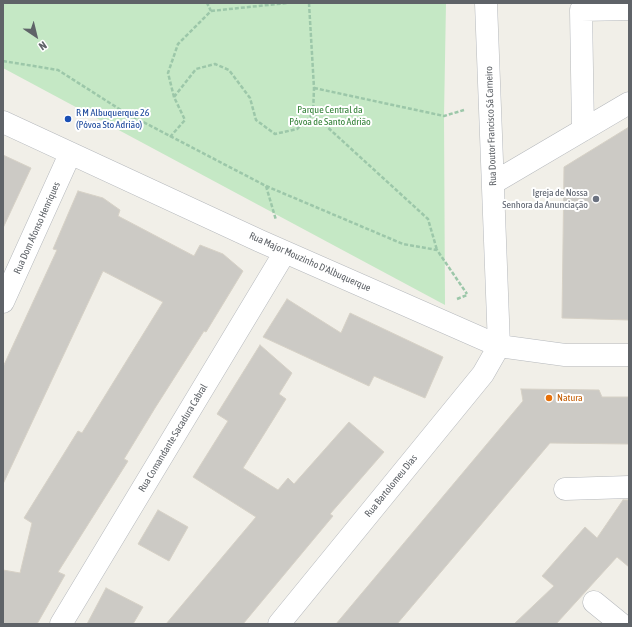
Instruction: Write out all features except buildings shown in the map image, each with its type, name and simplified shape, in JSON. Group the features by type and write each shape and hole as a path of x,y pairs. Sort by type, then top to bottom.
{"street":[{"name":"Rua Doutor Francisco Sá Carneiro","path":"486,3 491,102 499,346"},
{"path":"583,130 581,10 629,9"},
{"path":"493,183 629,103"},
{"name":"Rua Major Mouzinho D'Albuquerque","path":"3,122 285,252 499,346 565,354 629,355"},
{"name":"Rua Dom Afonso Henriques","path":"3,302 70,154"},
{"name":"Rua Comandante Sacadura Cabral","path":"61,624 285,252"},
{"name":"Rua Bartolomeu Dias","path":"279,624 483,374 499,346"},
{"path":"565,489 629,487"},
{"path":"594,602 621,624"}],"path":[{"path":"207,3 210,11"},
{"path":"170,137 185,120 174,97 168,73 178,44 210,11 287,3"},
{"path":"174,97 196,69 215,64 229,70 250,98 256,120 275,134 297,129 313,114 314,88 309,3"},
{"path":"3,61 58,70 124,112 266,186 403,244 437,250"},
{"path":"314,88 444,116 491,102"},
{"path":"313,114 428,220 437,250 467,294"}],"green space":[{"name":"Parque Central da Póvoa de Santo Adrião","path":"3,3 446,3 444,116 445,305 3,68"}],"place":[{"name":"R M Albuquerque 26 (Póvoa Sto Adrião)","path":"68,119"},
{"name":"Igreja de Nossa Senhora da Anunciação","path":"596,199"},
{"name":"Natura","path":"549,398"}]}
